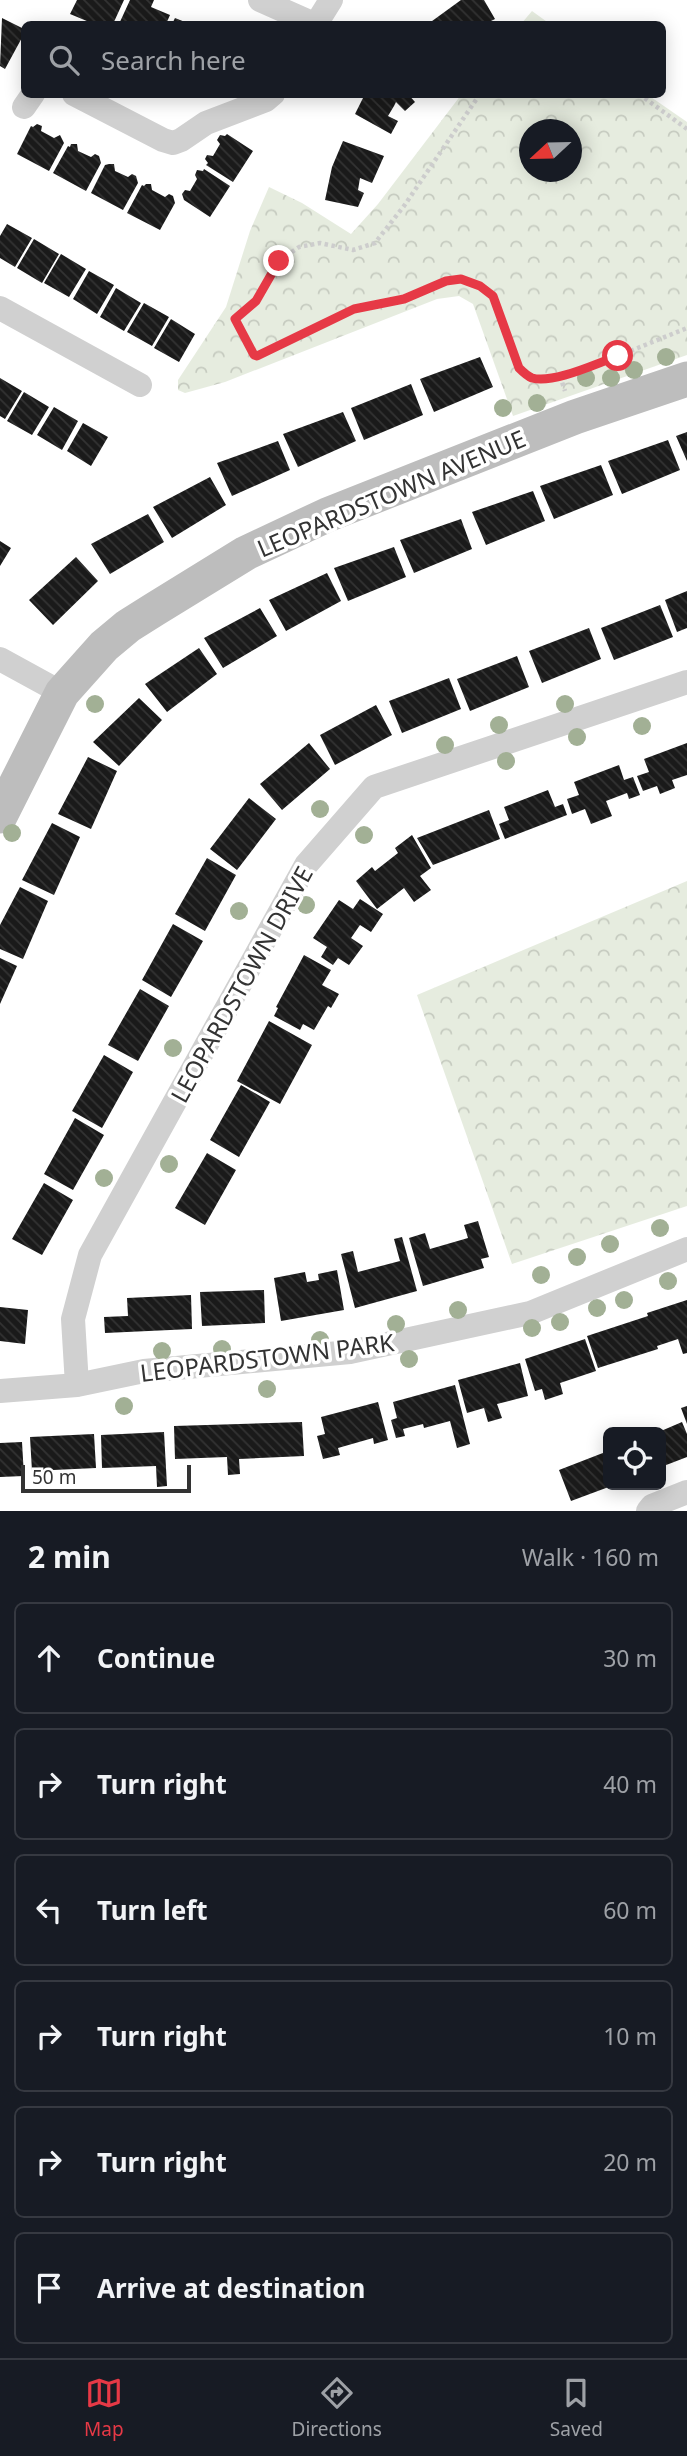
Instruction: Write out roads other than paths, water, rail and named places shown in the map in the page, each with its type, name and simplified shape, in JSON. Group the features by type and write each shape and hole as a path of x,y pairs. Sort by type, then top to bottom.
{"street":[{"path":"260,0 308,21"},
{"path":"317,21 331,0"},
{"path":"82,98 173,143 206,123 268,98"},
{"path":"0,308 140,384"},
{"name":"LEOPARDSTOWN AVENUE","path":"0,816 62,693 82,668 128,626 246,553 327,515 575,417 687,379"},
{"path":"0,659 62,693"},
{"name":"LEOPARDSTOWN DRIVE","path":"77,1385 73,1319 90,1255 306,865 374,787 687,682"},
{"name":"LEOPARDSTOWN PARK","path":"0,1391 77,1385 144,1371 350,1352 530,1313 687,1249"},
{"path":"648,1511 652,1506 687,1492"}]}
